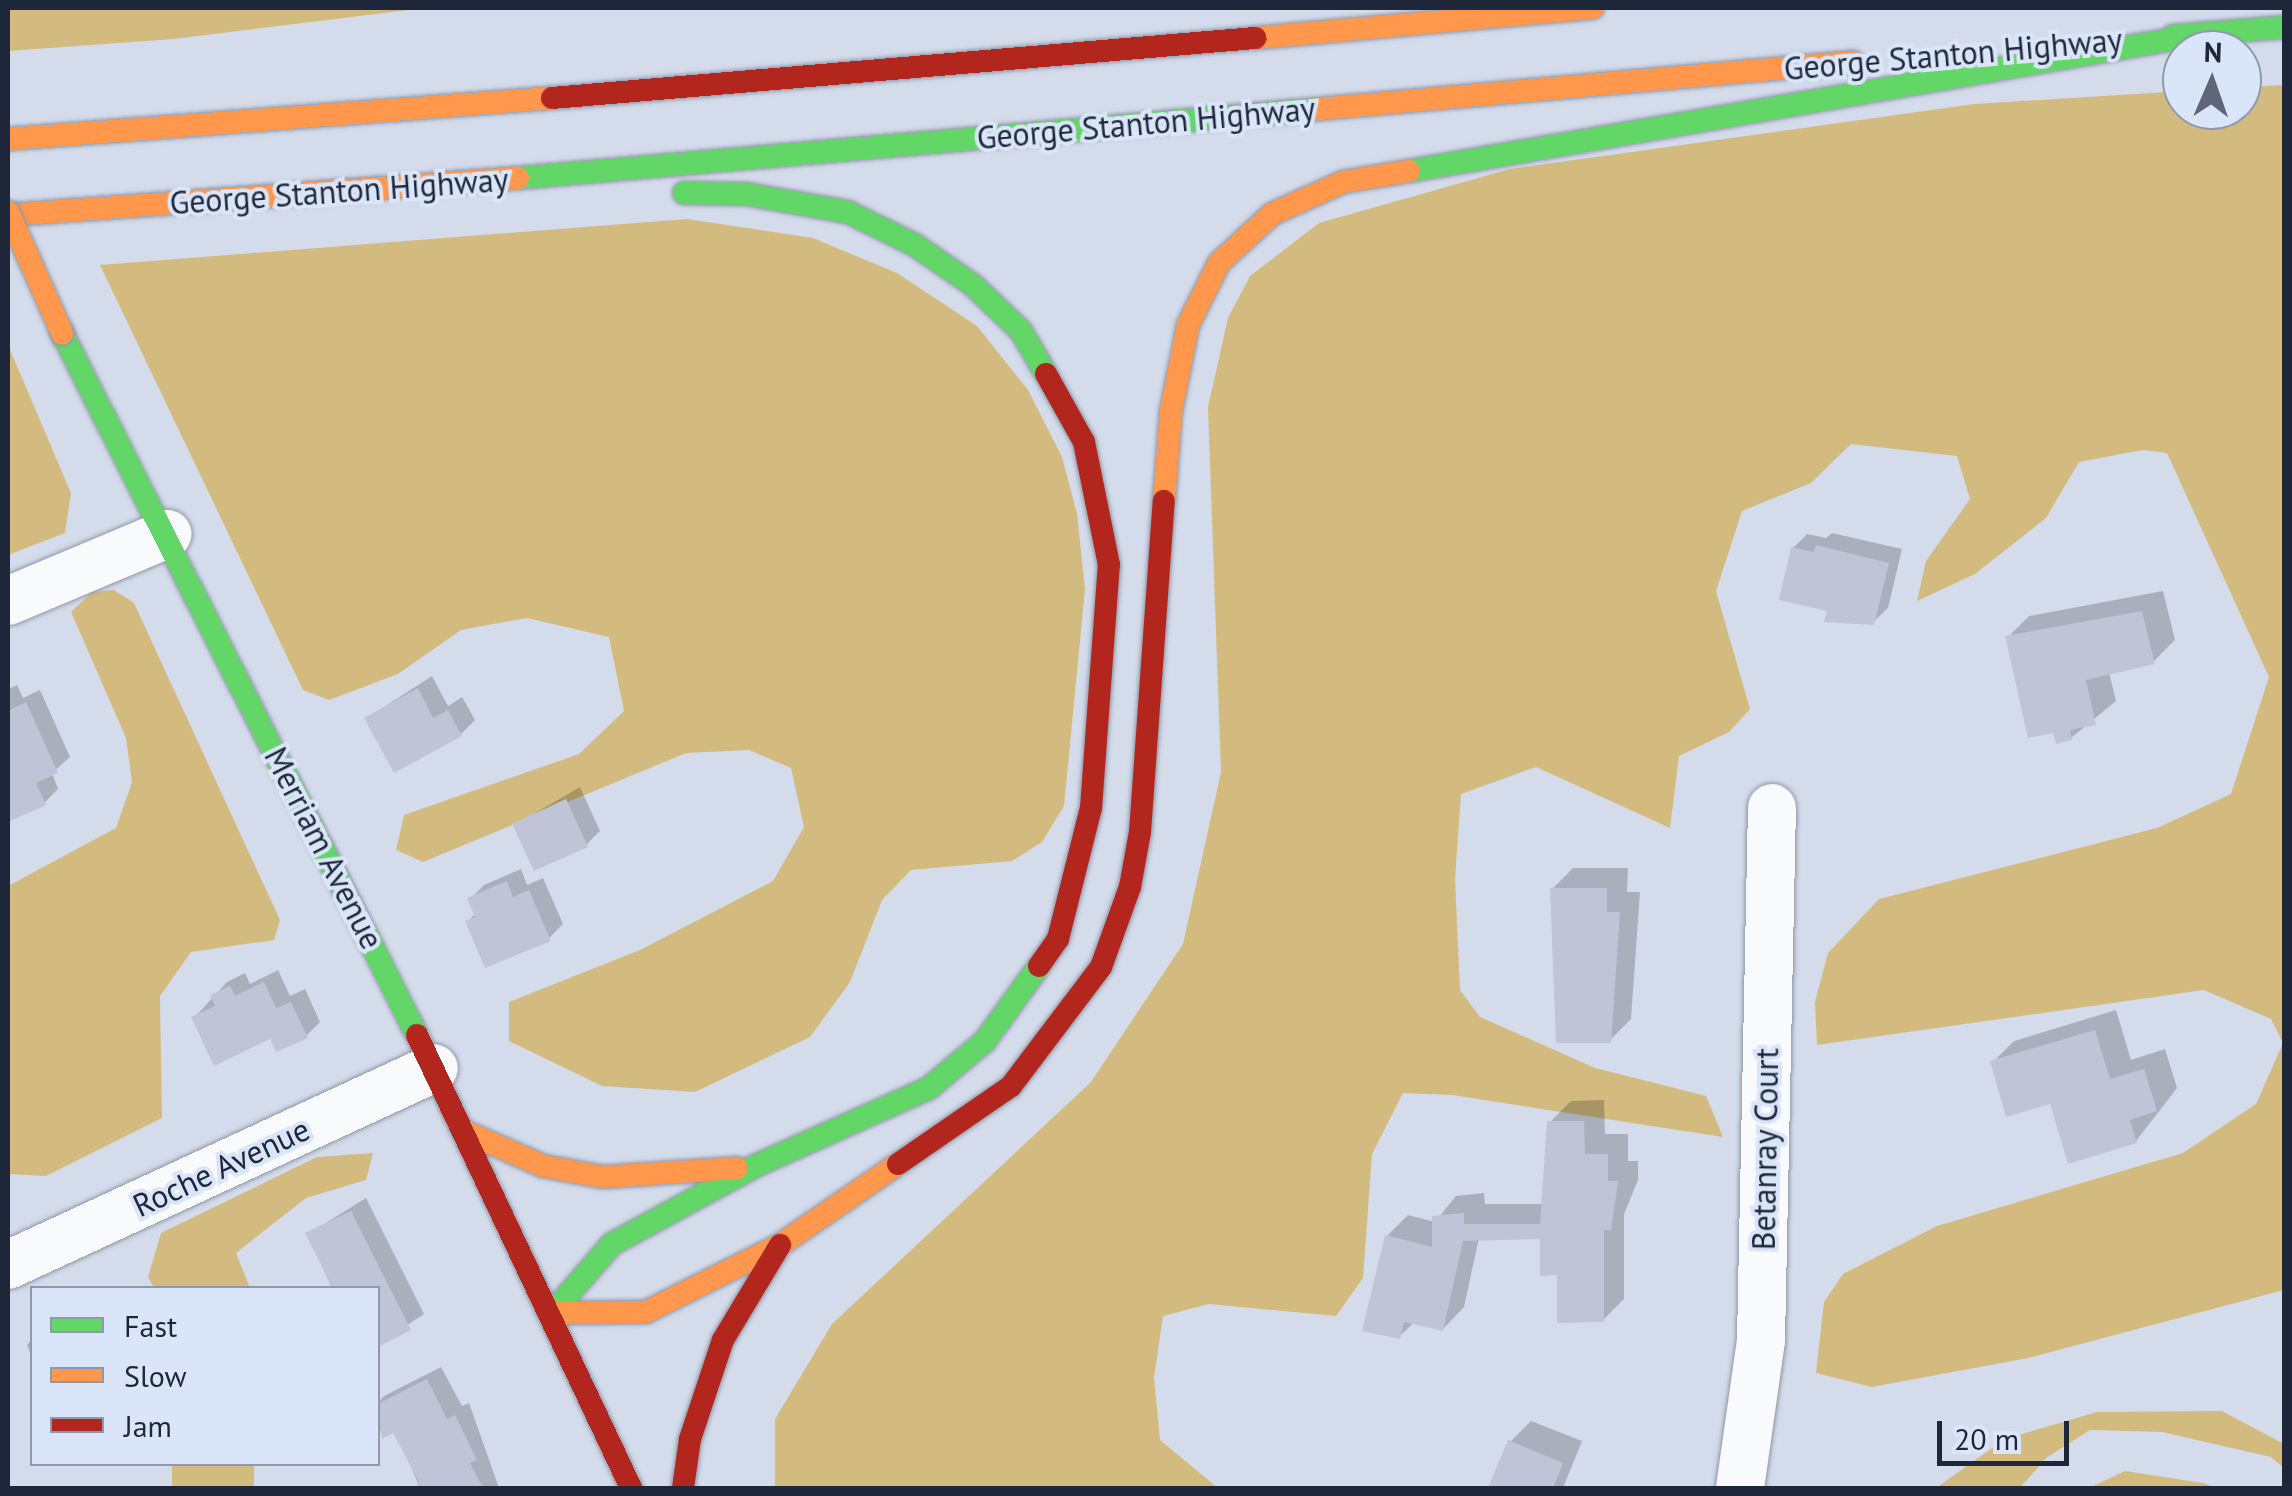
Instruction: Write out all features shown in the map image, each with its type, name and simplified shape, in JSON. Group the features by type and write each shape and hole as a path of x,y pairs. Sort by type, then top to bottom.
{"main road":[{"path":"8,139 782,81 1593,8"},
{"name":"George Stanton Highway","path":"2254,30 2284,28"},
{"name":"George Stanton Highway","path":"1931,56 2162,37"},
{"path":"552,1314 646,1312 780,1245 1011,1086 1101,967 1130,887 1140,832 1171,411 1188,324 1219,263 1272,214 1344,182 2162,41"},
{"name":"George Stanton Highway","path":"8,213 381,190 1871,60"},
{"path":"381,190 746,194 848,212 915,245 973,285 1021,331 1084,442 1108,564 1091,808 1058,938 986,1041 928,1088 754,1166 612,1244 552,1314"},
{"name":"Merriam Avenue","path":"8,213 62,333 167,534 466,1132 631,1488"},
{"path":"466,1132 543,1166 603,1177 754,1166"},
{"path":"682,1488 690,1439 723,1340 780,1245"}],"street":[{"path":"8,600 167,534"},
{"name":"Betanray Court","path":"1740,1488 1761,1340 1772,808"},
{"name":"Roche Avenue","path":"13,1252 434,1068"}],"shaded area":[{"path":"8,8 425,8 174,39 8,51"},
{"path":"2284,85 2284,1290 2028,1358 1872,1387 1816,1373 1824,1302 1843,1274 1937,1226 2183,1153 2256,1104 2283,1043 2271,1019 2204,990 1817,1045 1815,1002 1828,953 1879,899 2157,828 2231,794 2269,677 2167,453 2143,450 2079,462 2046,518 1975,574 1917,601 1926,561 1970,499 1957,456 1851,444 1811,483 1742,511 1716,591 1750,709 1729,732 1679,756 1670,828 1536,767 1461,794 1455,879 1460,990 1480,1017 1595,1068 1706,1096 1723,1137 1452,1095 1403,1093 1372,1154 1363,1278 1336,1316 1209,1304 1163,1316 1154,1378 1160,1440 1218,1488 775,1488 775,1419 832,1324 1091,1082 1183,944 1221,772 1208,407 1228,318 1250,276 1319,223 1510,169 1974,104 2162,92 2162,130 2262,130 2262,86"},
{"path":"687,219 813,238 897,273 977,326 1028,390 1062,457 1077,514 1085,589 1064,806 1042,842 1012,861 911,870 882,900 850,982 810,1037 695,1092 602,1086 509,1041 509,1002 640,950 773,881 804,827 791,768 749,750 686,753 423,862 396,850 404,815 579,754 624,711 609,637 527,618 461,630 398,674 329,700 303,690 100,265"},
{"path":"8,345 71,493 65,533 8,555"},
{"path":"114,590 134,603 280,920 274,940 191,952 160,996 162,1118 46,1176 8,1174 8,886 116,828 132,782 126,738 71,612 92,592"},
{"path":"373,1153 366,1180 306,1198 236,1253 249,1286 153,1286 148,1277 161,1233 317,1157"},
{"path":"2222,1411 2284,1444 2284,1468 2271,1457 2162,1432 2090,1430 2046,1458 2020,1488 1936,1488 2005,1439 2097,1412"},
{"path":"172,1466 254,1466 254,1488 172,1488"},
{"path":"2125,1471 2203,1483 2218,1488 2089,1488"}],"building":[{"path":"1816,545 1889,563 1874,625 1824,622 1827,611 1779,600 1791,547 1814,552"},
{"path":"2142,611 2155,664 2086,680 2096,725 2070,730 2072,740 2056,744 2053,733 2028,738 2005,636"},
{"path":"418,688 433,718 448,710 462,736 394,773 364,718"},
{"path":"26,702 58,773 36,783 46,805 8,822 8,711"},
{"path":"566,799 588,847 534,871 512,824"},
{"path":"507,881 513,897 529,890 551,941 485,968 465,921 475,917 467,898"},
{"path":"1550,888 1607,888 1607,912 1620,912 1611,1043 1556,1043"},
{"path":"264,982 276,1008 291,1002 308,1038 276,1052 270,1039 214,1066 191,1017 215,1006 210,995 230,986 235,996"},
{"path":"2095,1030 2110,1079 2144,1069 2157,1111 2130,1120 2137,1143 2068,1164 2050,1104 2006,1117 1990,1061"},
{"path":"1547,1121 1584,1121 1585,1154 1608,1154 1608,1181 1618,1181 1611,1230 1604,1230 1604,1322 1557,1323 1557,1275 1540,1276 1540,1239 1463,1241 1443,1331 1404,1322 1400,1339 1362,1331 1385,1235 1432,1247 1432,1216 1464,1213 1464,1224 1540,1224"},
{"path":"351,1211 411,1330 380,1346 380,1286 332,1286 305,1233"},
{"path":"427,1379 447,1419 455,1415 477,1460 470,1463 483,1488 415,1488 419,1482 393,1433 382,1439 380,1403"},
{"path":"1508,1440 1563,1463 1553,1488 1481,1488 1489,1485"}],"traffic: fast":[{"path":"2247,30 2284,27"},
{"path":"1409,171 2162,41"},
{"path":"518,178 1318,109"},
{"path":"684,193 746,194 848,212 915,245 973,285 1021,331 1046,374"},
{"path":"62,333 417,1035"},
{"path":"552,1313 612,1244 755,1166 929,1088 985,1041 1039,966"}],"traffic: slow":[{"path":"1255,38 1593,8"},
{"path":"1318,109 1853,62"},
{"path":"8,139 552,98"},
{"path":"1164,501 1171,411 1188,325 1219,263 1272,214 1343,182 1409,171"},
{"path":"8,215 518,178"},
{"path":"8,212 62,333"},
{"path":"466,1132 543,1166 603,1177 737,1168"},
{"path":"552,1313 646,1312 780,1245 898,1164"}],"traffic: jam":[{"path":"552,98 1255,38"},
{"path":"1039,966 1058,939 1091,808 1109,565 1084,442 1046,374"},
{"path":"898,1164 1011,1086 1101,967 1130,887 1140,832 1164,501"},
{"path":"417,1035 631,1488"},
{"path":"683,1488 690,1439 723,1340 780,1245"}]}
